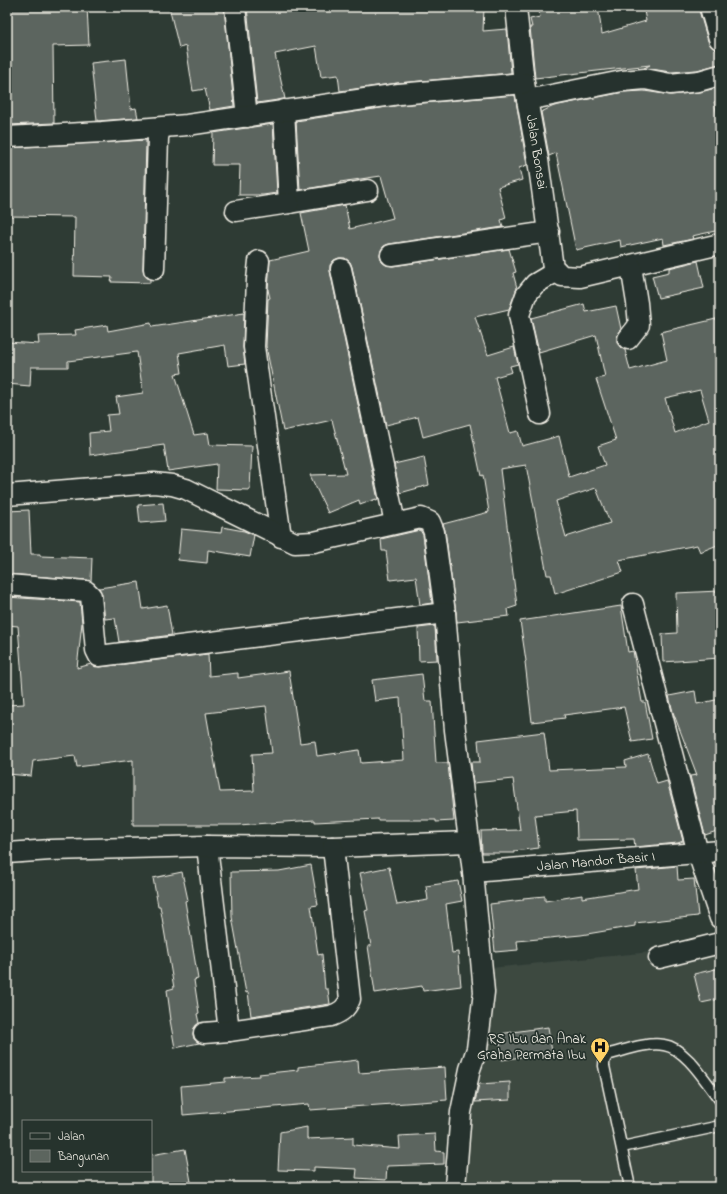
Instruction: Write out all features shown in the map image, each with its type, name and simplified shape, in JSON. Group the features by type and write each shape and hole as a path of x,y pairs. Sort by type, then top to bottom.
{"street":[{"path":"235,7 246,117"},
{"name":"Jalan Bonsai","path":"516,7 526,92 538,160 553,268 556,271"},
{"path":"711,7 720,38"},
{"path":"7,136 55,135 160,128 246,117 284,110 399,94 526,92 622,81 646,80 670,84 699,81 720,75"},
{"path":"284,110 289,203"},
{"path":"154,269 158,138 160,128"},
{"path":"236,211 368,190"},
{"path":"391,255 549,232"},
{"path":"540,414 520,315 526,295 535,284 556,271 562,276 580,277 720,244"},
{"path":"259,262 254,347 281,537"},
{"path":"628,339 639,325 631,266"},
{"path":"341,269 395,523"},
{"path":"7,495 154,484 172,485 186,489 295,543 314,542 421,518 430,522 434,532 445,613 455,730 473,872 484,992 477,1049 470,1069 461,1112 455,1187"},
{"path":"7,585 86,591 91,596 96,650 100,656 445,613"},
{"path":"633,604 698,853 720,918"},
{"path":"7,853 51,850 207,846 333,846 469,842"},
{"path":"207,846 230,1031"},
{"path":"204,1033 230,1031 331,1016 340,1012 346,1007 350,999 333,846"},
{"name":"Jalan Mandor Basir I","path":"473,872 720,851"},
{"path":"659,958 720,943"}],"lane":[{"path":"630,1187 604,1066 605,1057 610,1054 648,1045 664,1045 675,1049 684,1056 720,1100"},
{"path":"622,1147 720,1126"}],"shaded area":[{"name":"RS Ibu dan Anak Graha Permata Ibu","path":"720,945 720,1187 463,1187 474,1073 487,1055 492,1004 490,968"}],"building":[{"path":"7,7 87,7 89,45 53,46 54,123 7,125"},
{"path":"169,7 224,7 234,106 210,110 205,89 193,91 186,46 179,48"},
{"path":"247,7 484,7 483,31 507,29 511,73 398,83 340,91 338,75 321,77 316,46 275,54 285,99 257,103"},
{"path":"538,7 598,7 602,34 646,21 644,11 668,7 698,7 708,41 712,47 717,50 720,64 697,70 671,72 644,68 650,65 535,78 530,27 532,27 530,19 540,17"},
{"path":"126,59 131,109 136,108 138,118 97,121 91,63"},
{"path":"720,87 720,100 714,102 720,127 720,230 692,236 693,239 664,245 663,238 621,247 620,240 576,250 556,153 549,156 541,112 554,106 624,92 644,91 671,95 700,92"},
{"path":"515,95 527,165 519,168 522,180 498,187 506,218 501,220 503,227 389,244 384,246 381,250 380,256 382,262 386,265 393,266 509,249 516,272 513,273 517,288 509,309 475,317 488,355 514,347 518,364 510,366 512,372 495,377 510,433 518,431 522,446 559,436 569,477 605,465 598,446 616,440 596,379 605,377 596,335 539,352 531,318 584,304 586,312 616,306 621,329 617,337 617,343 625,350 630,370 667,360 661,332 720,318 720,544 700,552 697,545 619,560 623,572 555,594 551,575 547,575 526,465 500,469 517,606 508,609 509,616 457,622 443,524 489,512 483,475 481,476 470,424 423,437 418,417 386,425 352,267 350,262 345,258 334,260 330,265 330,271 378,500 376,501 376,499 360,505 359,500 328,513 310,475 346,474 332,420 283,431 266,346 268,299 270,298 268,290 270,260 309,251 301,213 345,205 350,229 393,218 381,176 300,190 296,121 400,105","holes":["700,390 709,420 675,433 665,398","596,488 610,523 566,537 556,501"]},
{"path":"273,124 277,193 263,195 239,195 240,165 212,165 213,133"},
{"path":"146,140 143,269 144,275 150,279 150,283 111,282 112,277 74,276 75,217 7,216 7,148"},
{"path":"698,261 704,288 658,298 652,276 669,272 669,268"},
{"path":"244,313 243,347 245,364 228,366 225,345 179,353 182,373 175,374 194,435 208,433 210,445 252,446 250,490 216,489 217,464 168,471 164,445 90,455 89,433 109,431 107,415 119,414 116,397 143,393 137,352 68,361 68,367 31,367 30,386 7,384 7,342 39,344 38,336 76,335 75,330 107,325 108,331 151,323 152,327"},
{"path":"424,457 429,485 400,493 394,464"},
{"path":"163,503 165,521 140,523 138,505"},
{"path":"29,510 31,554 40,554 40,556 92,558 91,581 7,574 7,511"},
{"path":"222,527 244,531 254,535 250,557 208,550 207,563 178,560 181,529 221,533"},
{"path":"420,530 423,535 432,603 420,605 416,577 390,580 386,551 382,551 381,539"},
{"path":"139,582 143,609 167,605 172,635 119,642 115,618 105,619 102,595 99,588"},
{"path":"719,591 720,658 663,662 662,634 677,633 676,593"},
{"path":"7,597 80,602 82,623 77,668 91,664 100,667 208,654 209,676 238,673 238,678 289,671 300,743 315,741 317,756 359,750 361,763 404,760 400,698 375,701 372,680 422,674 425,701 432,701 436,763 448,763 454,821 436,822 436,820 378,819 315,822 315,820 238,825 133,825 133,760 77,767 75,756 33,761 31,776 7,774 7,705 24,704 18,626 7,625","holes":["266,706 272,753 252,754 254,791 220,792 206,713"]},
{"path":"621,606 628,652 633,651 642,702 645,702 652,739 632,742 624,707 564,715 565,718 532,722 526,661 520,621"},
{"path":"435,626 437,660 419,661 418,628"},
{"path":"695,691 697,704 720,699 720,830 705,835 690,776 697,775 673,712 669,696"},
{"path":"544,732 549,770 626,767 625,761 648,754 657,784 667,781 683,841 678,843 635,847 634,839 577,840 576,811 535,815 539,848 514,851 514,853 482,853 481,831 520,830 513,779 473,783 471,762 480,762 478,740"},
{"path":"311,865 318,905 311,906 318,955 322,954 325,989 328,989 330,1004 251,1016 248,992 246,993 232,917 231,872 279,871"},
{"path":"677,866 678,880 694,879 698,916 635,923 635,926 581,935 517,941 518,950 495,952 490,904 545,896 545,901 582,895 582,898 638,889 636,870"},
{"path":"389,867 397,905 428,900 426,886 458,881 462,901 446,904 452,953 458,952 461,986 423,991 422,986 375,993 368,946 371,946 365,911 368,910 360,873"},
{"path":"182,872 188,900 185,901 198,979 194,980 199,1023 194,1028 193,1034 194,1039 199,1043 175,1048 167,990 174,988 160,906 158,906 153,878"},
{"path":"720,968 720,999 701,1003 694,974"},
{"path":"548,1027 552,1052 502,1060 499,1034"},
{"path":"358,1060 359,1073 445,1067 447,1100 310,1110 309,1104 183,1115 181,1086 225,1082 225,1078 259,1076 259,1074 298,1070 298,1067"},
{"path":"510,1082 510,1100 475,1102 479,1084"},
{"path":"307,1127 307,1139 353,1137 353,1145 400,1149 399,1136 435,1134 436,1151 444,1152 444,1164 387,1166 386,1180 356,1178 357,1169 314,1167 314,1171 278,1170 280,1132"},
{"path":"185,1149 192,1187 151,1187 152,1155"}],"place":[{"name":"RS Ibu dan Anak Graha Permata Ibu","path":"600,1064"}]}
